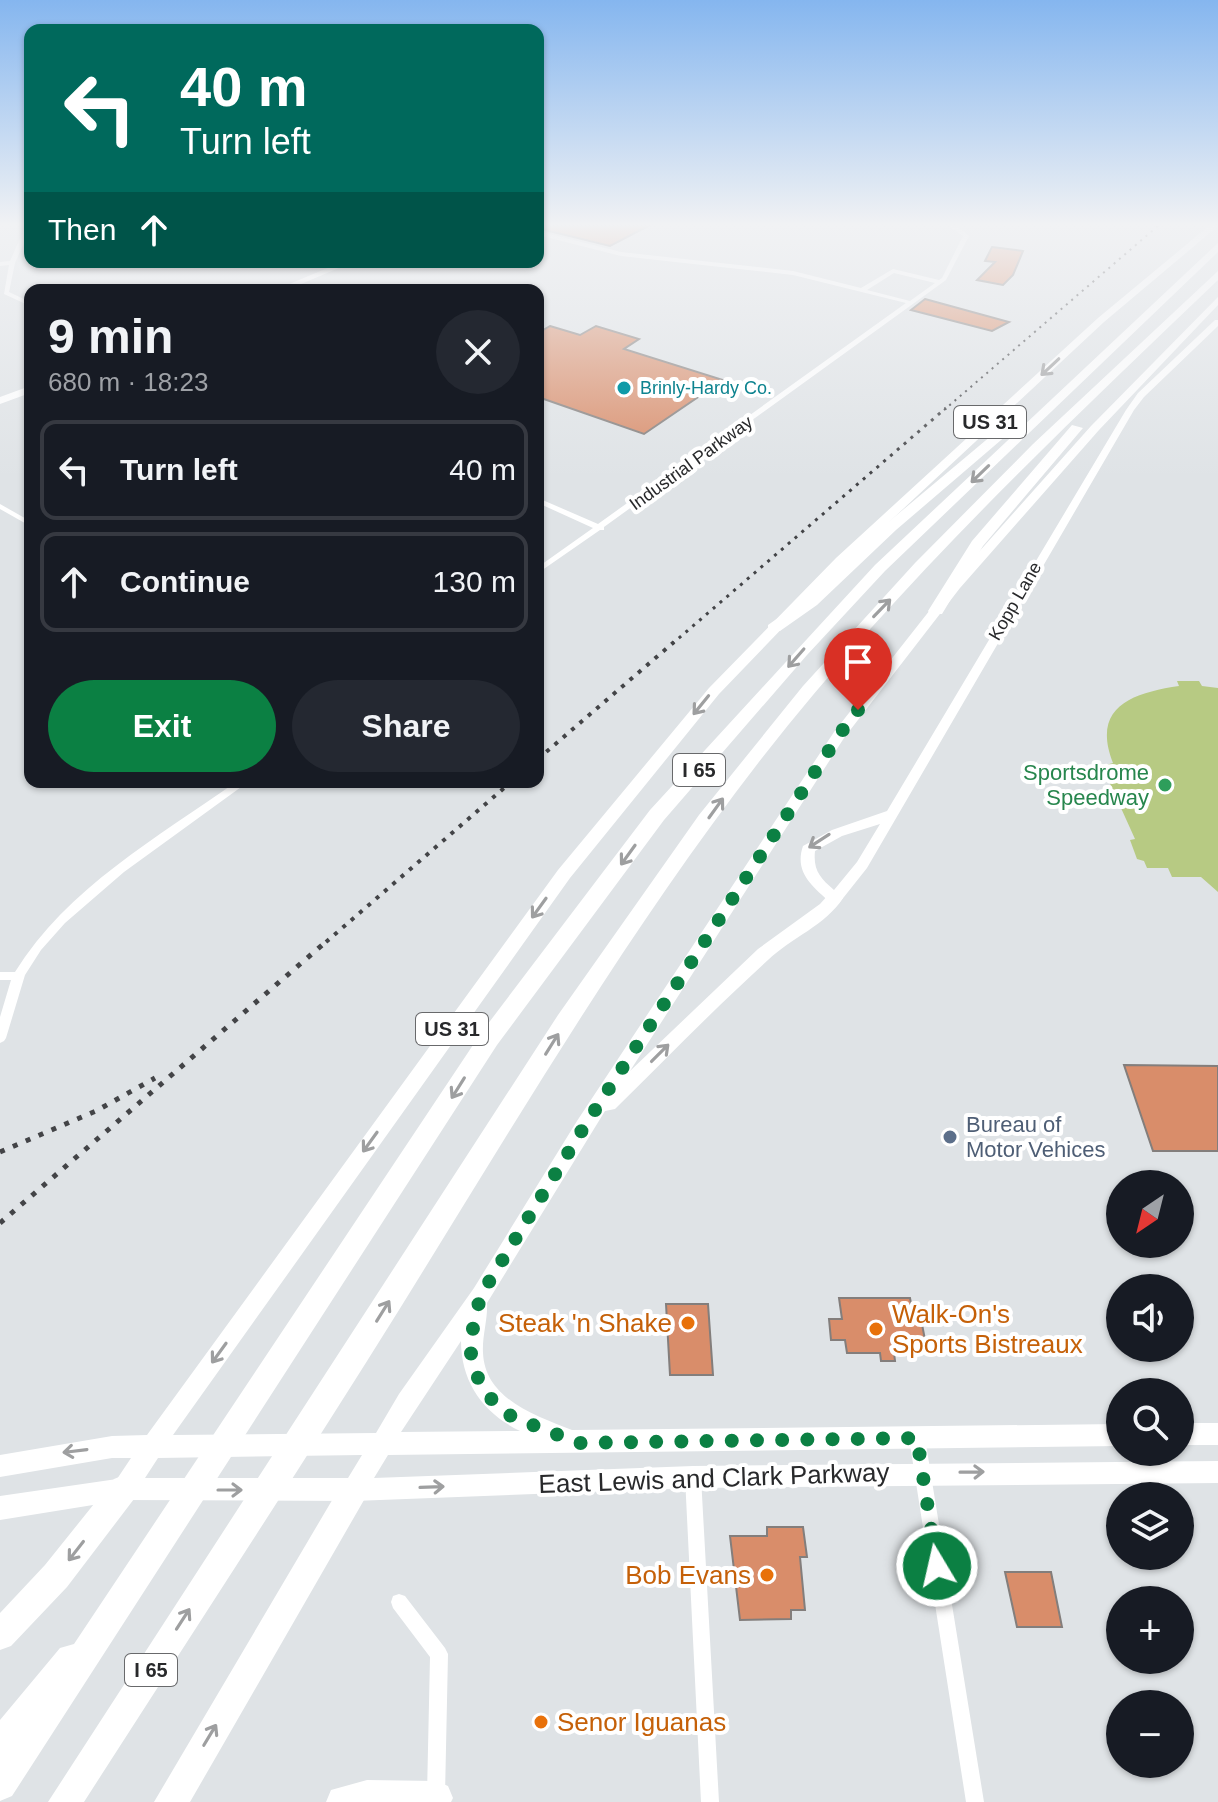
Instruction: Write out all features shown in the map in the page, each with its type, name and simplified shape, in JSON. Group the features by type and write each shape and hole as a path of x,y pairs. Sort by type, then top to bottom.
{"highway":[{"name":"I 65","path":"0,1784 489,1039 657,815 880,568 1151,309"},
{"name":"I 65","path":"67,1802 606,960 755,755 846,645 950,537 1182,309"},
{"path":"936,611 977,544 1097,405 1099,390"},
{"path":"774,628 811,602 891,527 1040,402 1062,394"},
{"path":"0,1635 56,1576 124,1489"},
{"path":"171,1802 354,1490"},
{"path":"0,1745 135,1582"},
{"path":"343,1802 367,1797 436,1800"}],"main road":[{"name":"US 31","path":"151,1447 564,874 714,691 840,561 1114,309"},
{"path":"354,1490 407,1402 481,1295 584,1127 839,735 936,611 1095,428 1209,309"},
{"path":"0,401 24,391"},
{"path":"584,1127 764,953 835,898"},
{"path":"481,1295 470,1350 478,1378 492,1400 512,1417 579,1443"},
{"path":"1194,1434 1218,1434"},
{"name":"East Lewis and Clark Parkway","path":"0,1466 72,1451 151,1447 1106,1435"},
{"path":"124,1489 151,1447"},
{"name":"East Lewis and Clark Parkway","path":"0,1508 124,1489 354,1490 693,1477 1218,1472"}],"street":[{"name":"Industrial Parkway","path":"544,567 904,309"},
{"name":"Kopp Lane","path":"835,898 862,865 1130,410 1218,322"},
{"path":"544,503 601,528"},
{"path":"0,506 24,520"},
{"path":"0,1038 19,976 38,944 87,896 235,788"},
{"path":"835,898 809,876 806,863 808,849 825,835 868,825 890,815"},
{"path":"0,976 19,976"},
{"path":"917,1438 975,1802"},
{"path":"693,1477 710,1802"},
{"path":"399,1602 439,1654 436,1800"}],"green space":[{"name":"Sportsdrome Speedway","path":"1177,681 1199,681 1202,686 1218,688 1218,892 1201,877 1172,877 1168,868 1147,868 1144,861 1137,859 1130,840 1135,839 1102,766 1113,763 1107,728 1120,706 1146,693 1179,686"}],"building":[{"path":"962,309 1009,322 992,331 911,310"},
{"name":"Brinly-Hardy Co.","path":"550,326 580,335 596,326 639,339 624,349 723,380 644,434 544,399 544,330"},
{"path":"1124,1065 1218,1066 1218,1151 1153,1151"},
{"name":"Walk-On's Sports Bistreaux","path":"839,1298 910,1298 914,1319 921,1319 926,1345 919,1345 920,1353 894,1353 895,1361 881,1361 880,1353 847,1353 845,1340 831,1340 829,1319 842,1319"},
{"name":"Steak 'n Shake","path":"666,1304 708,1304 713,1375 670,1375"},
{"name":"Bob Evans","path":"767,1527 803,1527 807,1557 800,1557 805,1610 791,1610 791,1619 740,1620 730,1536 767,1536"},
{"path":"1005,1572 1051,1572 1062,1627 1017,1627"}],"railway":[{"path":"944,410 1061,309"},
{"path":"672,644 946,408"},
{"path":"544,754 674,642"},
{"path":"326,942 504,788"},
{"path":"0,1223 328,940"},
{"path":"0,1152 96,1111 155,1078"}],"place":[{"name":"Brinly-Hardy Co.","path":"624,388"},
{"name":"Sportsdrome Speedway","path":"1165,785"},
{"name":"Bureau of Motor Vehices","path":"950,1137"},
{"name":"Steak 'n Shake","path":"688,1323"},
{"name":"Walk-On's Sports Bistreaux","path":"876,1329"},
{"name":"Bob Evans","path":"767,1575"},
{"name":"Senor Iguanas","path":"541,1722"}],"route":[{"path":"858,710 584,1127 481,1295 470,1350 478,1378 492,1400 512,1417 579,1443 917,1438 937,1566"}]}
